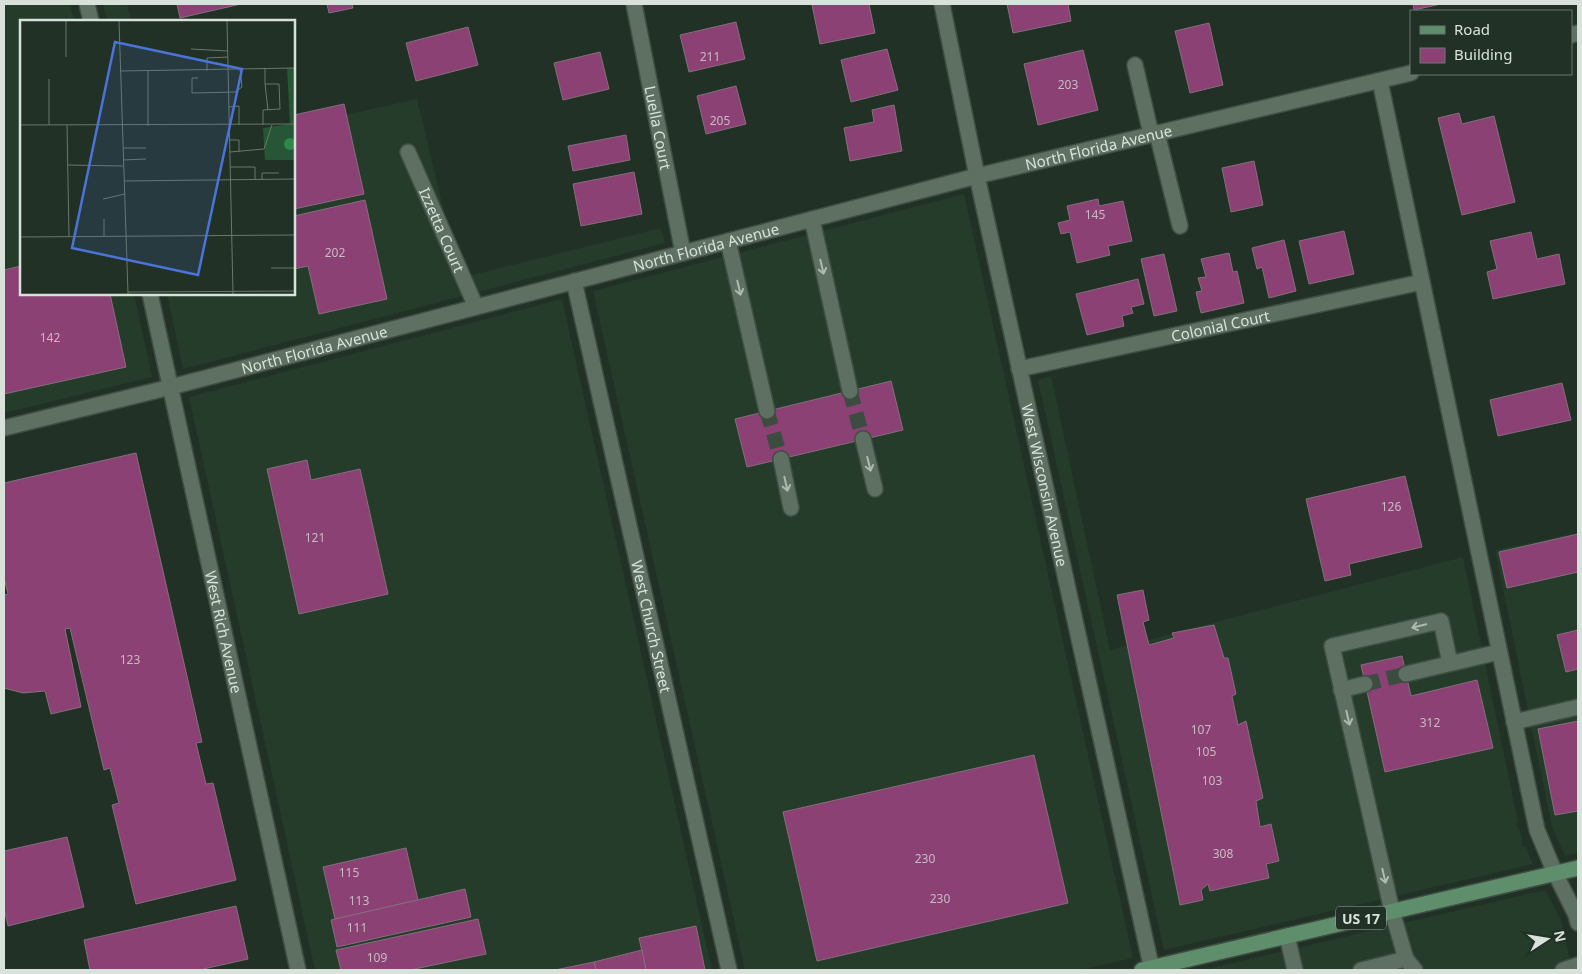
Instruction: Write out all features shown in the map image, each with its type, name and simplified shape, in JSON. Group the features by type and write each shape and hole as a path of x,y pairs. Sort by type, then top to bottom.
{"main road":[{"name":"US 17","path":"1148,970 1578,868"}],"street":[{"path":"87,4 91,20"},
{"name":"Luella Court","path":"634,4 683,253"},
{"name":"West Wisconsin Avenue","path":"942,4 977,176 1148,970"},
{"path":"1135,65 1180,226"},
{"name":"North Florida Avenue","path":"4,428 171,387 977,176 1410,73"},
{"path":"1380,80 1537,830 1578,923"},
{"name":"Izzetta Court","path":"408,152 476,307"},
{"path":"812,219 850,391"},
{"path":"728,241 768,411"},
{"name":"West Church Street","path":"574,281 729,970"},
{"name":"Colonial Court","path":"1019,369 1422,282"},
{"name":"West Rich Avenue","path":"150,295 298,970"},
{"path":"863,440 875,489"},
{"path":"780,459 792,508"},
{"path":"1361,970 1411,965 1392,911 1332,646 1441,621 1450,663"},
{"path":"1406,674 1499,652"},
{"path":"1341,690 1365,684"},
{"path":"1514,722 1578,708"},
{"path":"1286,936 1295,970"},
{"path":"1562,970 1578,964"}],"shaded area":[{"path":"4,4 70,4 74,20 20,20 20,295 134,295 152,377 4,413"},
{"path":"103,4 127,4 131,20 107,20"},
{"path":"417,99 460,278 661,228 665,243 183,369 167,295 295,295 295,126"},
{"path":"964,194 1133,958 1080,970 745,970 593,291"},
{"path":"562,299 712,970 315,970 189,397"},
{"path":"1051,376 1110,650 1463,557 1518,822 1516,823 1521,834 1523,847 1526,847 1533,864 1164,950 1038,380"},
{"path":"1578,533 1578,853 1565,856 1552,826 1495,550"},
{"path":"1545,890 1561,920 1572,970 1203,970"}],"building":[{"path":"177,4 241,4 180,18"},
{"path":"327,4 352,4 353,8 329,13"},
{"path":"869,4 875,33 820,44 812,5"},
{"path":"1007,4 1068,4 1071,21 1013,33"},
{"path":"1413,4 1441,4 1414,10"},
{"path":"736,22 745,59 689,72 680,35"},
{"path":"1209,23 1223,85 1190,93 1175,31"},
{"path":"468,27 478,65 416,81 406,43"},
{"path":"887,49 898,90 851,102 841,60"},
{"path":"1083,50 1098,110 1038,125 1024,64"},
{"path":"600,52 609,89 563,100 554,63"},
{"path":"736,86 746,124 706,134 697,96"},
{"path":"344,104 364,194 295,209 295,115"},
{"path":"894,105 902,151 850,161 844,128 874,122 872,110"},
{"path":"1459,113 1462,124 1494,116 1515,202 1462,215 1438,118"},
{"path":"626,135 630,160 573,171 568,146"},
{"path":"1254,161 1263,205 1231,212 1222,168"},
{"path":"634,172 642,214 581,226 573,184"},
{"path":"1098,199 1099,206 1123,201 1132,241 1108,246 1110,255 1077,263 1070,232 1061,234 1058,223 1070,220 1067,206"},
{"path":"365,200 387,299 319,314 308,266 295,269 295,216"},
{"path":"1344,231 1354,274 1309,284 1299,241"},
{"path":"1531,232 1537,259 1559,254 1565,284 1493,299 1487,272 1497,269 1490,241"},
{"path":"1284,240 1296,291 1269,298 1262,267 1257,269 1252,248"},
{"path":"1229,253 1233,272 1237,271 1244,303 1201,313 1196,292 1202,291 1198,278 1206,277 1201,259"},
{"path":"1164,254 1177,311 1154,316 1141,259"},
{"path":"20,266 20,295 110,295 126,367 4,394 4,270"},
{"path":"1138,279 1144,304 1131,307 1133,313 1122,316 1124,326 1087,335 1076,294"},
{"path":"891,381 903,430 747,467 735,419"},
{"path":"1562,383 1571,420 1498,436 1490,400"},
{"path":"136,453 202,742 196,743 206,784 213,783 236,880 136,904 112,805 119,803 110,768 104,770 70,628 65,629 81,707 51,714 45,691 23,693 4,688 4,595 8,594 4,582 4,483"},
{"path":"307,460 311,480 360,469 388,594 299,614 267,469"},
{"path":"1405,476 1422,547 1349,564 1351,575 1325,581 1306,499"},
{"path":"1578,534 1578,572 1507,588 1499,552"},
{"path":"1143,590 1149,620 1143,622 1149,645 1174,638 1172,633 1214,625 1224,658 1228,658 1236,694 1232,696 1238,725 1246,721 1263,798 1256,801 1260,827 1271,824 1279,861 1266,864 1269,878 1210,891 1208,884 1201,890 1203,900 1180,905 1117,595"},
{"path":"1578,630 1578,669 1566,672 1557,635"},
{"path":"1402,656 1411,696 1477,680 1493,748 1385,772 1361,665"},
{"path":"1578,721 1578,811 1555,815 1538,729"},
{"path":"1034,755 1068,903 817,961 783,812"},
{"path":"67,837 84,907 8,926 4,908 4,851"},
{"path":"406,848 418,900 335,919 323,867"},
{"path":"465,889 471,917 337,947 331,920"},
{"path":"236,906 248,959 199,970 90,970 84,940"},
{"path":"478,919 486,954 410,970 341,970 336,950"},
{"path":"696,926 705,970 646,970 639,938"},
{"path":"642,950 646,970 596,970 594,962"},
{"path":"594,962 596,970 555,970"}],"tunnel":[{"path":"850,391 863,439"},
{"path":"767,411 781,459"},
{"path":"1365,684 1406,674"}]}
